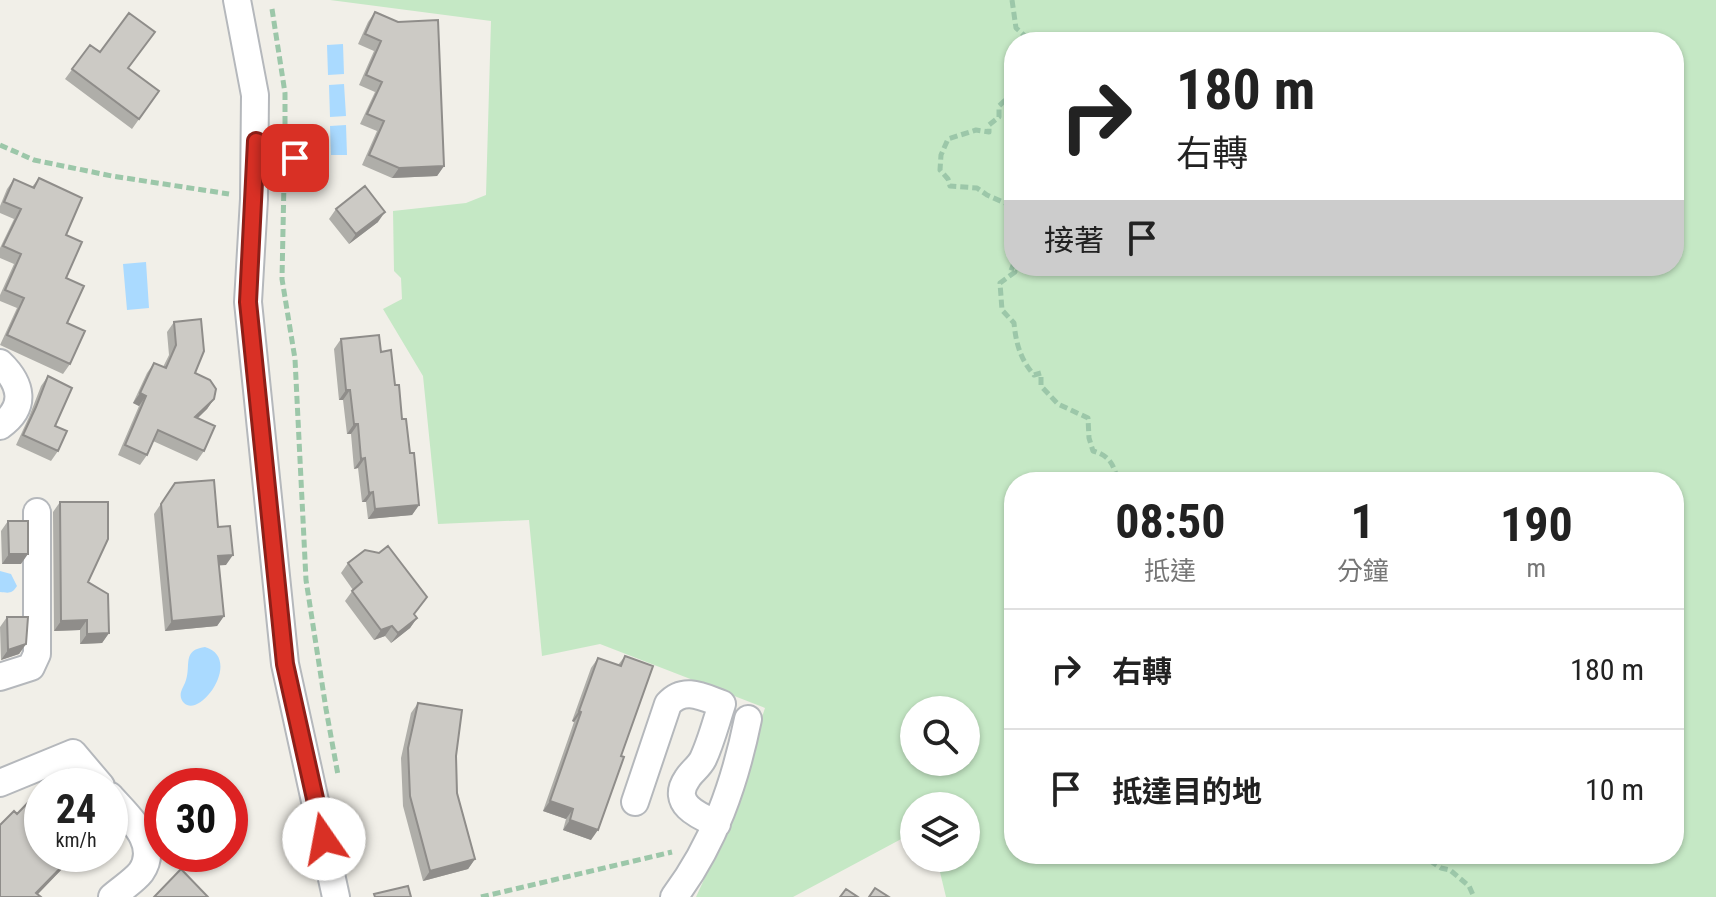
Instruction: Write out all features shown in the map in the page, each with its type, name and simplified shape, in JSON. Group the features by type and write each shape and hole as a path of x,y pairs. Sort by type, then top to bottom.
{"street":[{"path":"237,0 255,95 256,141 248,302 285,664 336,897"},
{"path":"256,141 290,156"},
{"path":"0,363 14,378 18,392 17,407 9,420 0,426"},
{"path":"0,677 31,667 37,654 37,512"},
{"path":"635,802 668,704 682,693 692,694 722,704 702,760 683,784 682,794 690,811 717,824"},
{"path":"674,897 717,824 731,790 748,719"},
{"path":"36,768 73,753 86,768"},
{"path":"0,783 24,773"},
{"path":"112,897 141,872 148,855 145,837 128,817"}],"path":[{"path":"1012,0 1016,28 1020,32"},
{"path":"272,9 285,93 290,156 282,279 295,359 306,580 341,787"},
{"path":"1004,101 999,106 999,117 989,125 989,132 976,130 948,139 941,155 940,170 950,186 977,188 1004,203"},
{"path":"0,145 34,160 254,199"},
{"path":"1010,276 1000,283 1002,310 1014,323 1021,357 1034,375 1041,373 1041,386 1058,404 1088,418 1093,451 1101,453 1114,465 1116,472"},
{"path":"481,897 674,851"},
{"path":"1435,864 1450,870 1469,886 1474,897"}],"green space":[{"path":"330,0 1716,0 1716,897 946,897 940,872 980,872 980,792 900,792 900,840 793,897 696,897 718,849 765,708 600,644 542,656 529,520 438,524 423,376 383,309 402,299 401,278 394,271 393,211 466,203 486,195 491,21"}],"water":[{"path":"343,44 344,74 328,75 327,45"},
{"path":"344,84 346,116 330,117 329,85"},
{"path":"346,125 347,155 331,155 330,126"},
{"path":"146,262 149,308 127,310 123,264"},
{"path":"0,571 11,574 17,586 12,592 0,592"},
{"path":"205,647 216,653 220,674 208,695 191,706 183,702 181,692 190,655"}],"building":[{"path":"375,12 398,22 438,20 444,166 399,168 369,155 384,121 367,114 382,82 366,75 381,41 365,34"},
{"path":"129,13 155,32 128,68 159,91 139,119 72,69 90,45 100,52"},
{"path":"39,178 82,198 66,235 82,242 66,278 84,286 67,323 85,331 70,364 7,335 24,298 5,290 21,254 3,246 21,209 4,202 14,179 34,188"},
{"path":"365,186 385,212 356,234 336,209"},
{"path":"201,319 204,351 195,373 210,380 216,389 214,399 195,417 215,426 204,451 158,430 147,455 125,445 146,396 140,393 154,363 166,368 176,345 174,322"},
{"path":"379,335 381,352 391,350 402,419 406,419 410,453 414,453 419,505 375,509 373,492 369,493 365,458 361,459 358,424 354,424 350,390 346,390 341,339"},
{"path":"48,376 72,388 55,426 67,431 58,451 23,435"},
{"path":"214,480 218,527 230,526 233,555 218,556 224,616 172,621 161,504 175,483"},
{"path":"60,502 108,502 108,539 88,582 108,594 109,633 87,634 87,620 61,621"},
{"path":"8,521 28,521 28,554 9,554"},
{"path":"388,546 427,597 414,614 417,618 398,633 392,626 381,630 352,591 362,582 348,563 365,550 379,553"},
{"path":"7,617 28,617 26,644 8,650"},
{"path":"625,656 653,666 598,830 570,820 573,809 550,801 598,658 621,666"},
{"path":"418,703 462,710 456,756 457,793 475,859 430,871 410,796 408,748"},
{"path":"24,807 24,872 56,872 36,893 41,897 0,897 0,825 14,811 17,814"},
{"path":"178,872 184,872 208,897 154,897"},
{"path":"408,886 411,897 375,897 374,894"},
{"path":"875,888 889,897 869,897"},
{"path":"846,889 858,897 840,897"}],"route":[{"path":"295,158 256,141 248,302 285,664 324,839"}]}
